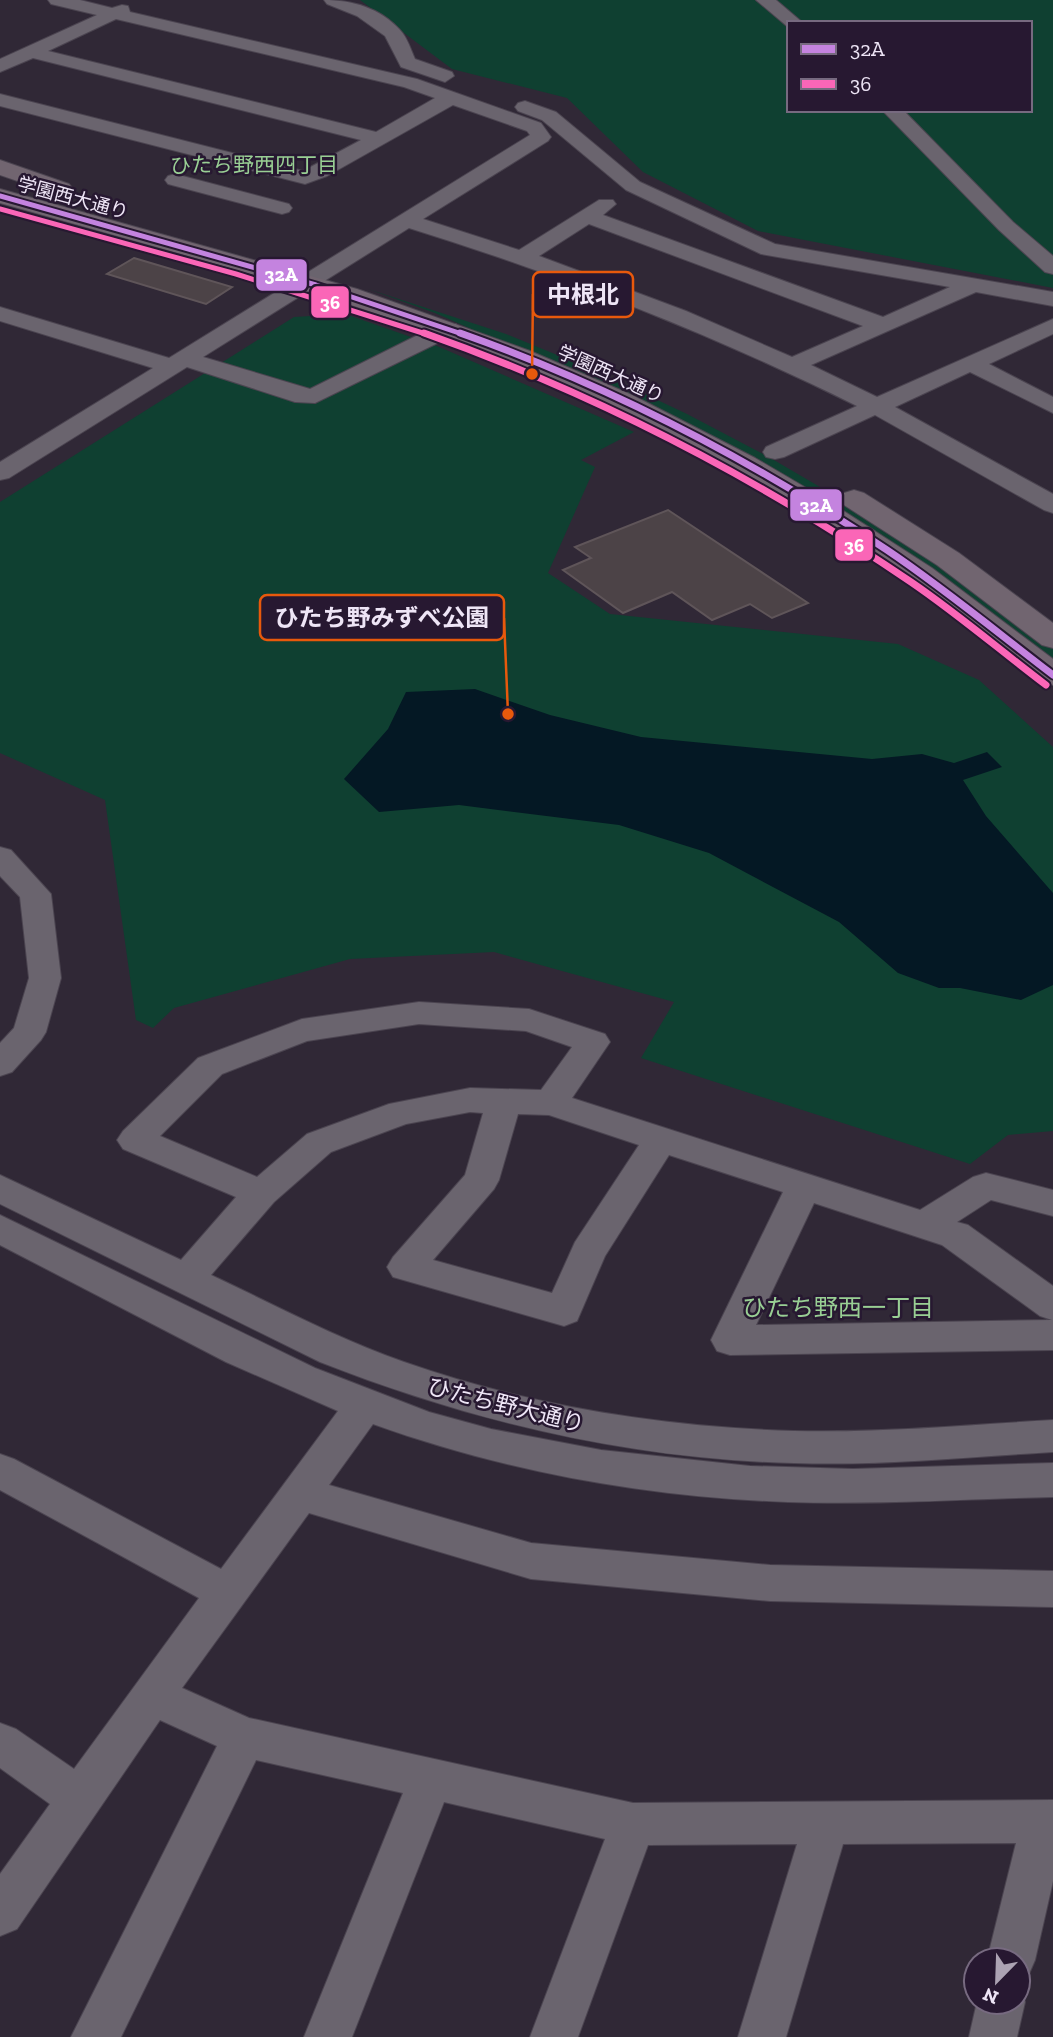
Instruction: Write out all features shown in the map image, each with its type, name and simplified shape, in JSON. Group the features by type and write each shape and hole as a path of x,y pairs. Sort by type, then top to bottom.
{"main road":[{"path":"0,167 48,183 90,203"},
{"name":"学園西大通り","path":"0,178 90,203 318,276 520,356 622,401 745,464 815,505 921,574 1053,675"},
{"name":"学園西大通り","path":"0,196 125,230 445,306 542,343 648,389 775,452 948,559 1053,638"},
{"path":"0,205 125,230"}],"street":[{"path":"0,473 541,136 534,127 410,83 57,0"},
{"path":"0,66 144,0"},
{"path":"333,0 363,12 393,33 408,63 549,116 568,135 632,186 769,249 1053,299"},
{"path":"765,0 791,21"},
{"path":"31,52 379,139"},
{"path":"410,83 430,71"},
{"path":"0,100 305,178 320,173 452,97"},
{"path":"894,112 1006,226 1053,267"},
{"path":"217,191 259,166"},
{"path":"175,180 282,208"},
{"path":"523,257 632,186"},
{"path":"587,216 883,325"},
{"path":"407,221 523,257 691,319 876,405 1053,505"},
{"path":"793,365 974,285"},
{"path":"2,316 303,397 315,396 448,329"},
{"path":"775,452 1053,326"},
{"path":"969,363 1053,406"},
{"path":"0,1064 29,1032 45,978 35,894 1,861"},
{"path":"261,1193 135,1140 210,1066 302,1030 419,1013 529,1020 593,1042 551,1103"},
{"path":"185,1280 261,1193 319,1143 401,1113 470,1100 551,1103 955,1235 1053,1306"},
{"path":"504,1102 481,1180 406,1267 564,1311 588,1252 661,1139"},
{"path":"804,1186 730,1340 1053,1335"},
{"path":"924,1225 986,1186 1053,1203"},
{"name":"ひたち野大通り","path":"0,1188 288,1330 390,1374 488,1404 558,1421 712,1442 793,1447 1053,1436"},
{"name":"ひたち野大通り","path":"0,1228 251,1354 365,1405 491,1445 631,1471 706,1480 789,1485 1053,1480"},
{"path":"0,1913 152,1695 365,1405"},
{"path":"0,1471 228,1593"},
{"path":"301,1494 531,1561 769,1583 1053,1589"},
{"path":"152,1695 244,1737 633,1824 1048,1821 1015,1946"},
{"path":"95,2037 244,1737"},
{"path":"0,1743 79,1799"},
{"path":"328,2037 432,1779"},
{"path":"762,2037 826,1823"},
{"path":"554,2037 633,1824"},
{"path":"993,2037 998,2016"}],"green space":[{"path":"360,0 1053,0 1053,288 758,231 643,172 567,98 452,69"},
{"path":"368,289 506,334 596,371 767,456 868,515 1053,647 1053,663 906,554 496,340 435,313"},
{"path":"345,314 437,346 634,432 581,460 595,467 548,573 610,614 898,644 979,680 1053,747 1053,1131 1008,1135 970,1164 641,1058 674,1002 494,952 350,959 174,1008 153,1028 136,1020 105,800 0,753 0,502 294,317"}],"water":[{"path":"475,689 550,715 641,737 872,759 922,754 954,763 987,752 1002,767 963,780 986,816 1053,893 1053,985 1021,1000 960,988 939,988 898,973 839,922 709,853 619,825 459,805 379,812 344,779 388,729 406,692"}],"building":[{"path":"134,258 232,287 206,304 107,274"},
{"path":"668,510 808,603 772,618 750,604 712,620 672,592 623,613 563,570 591,558 575,547"}],"transit line":[{"name":"32A","path":"0,196 237,262 395,310 548,368 623,402 777,482 851,527 923,575 1053,675"},
{"name":"36","path":"0,209 314,297 469,349 545,379 694,452 840,536 946,607 1046,685"}],"place":[{"name":"中根北","path":"532,374"},
{"name":"ひたち野みずべ公園","path":"508,714"}],"district":[{"name":"ひたち野西四丁目","path":"254,164"},
{"name":"ひたち野西一丁目","path":"838,1307"}]}
